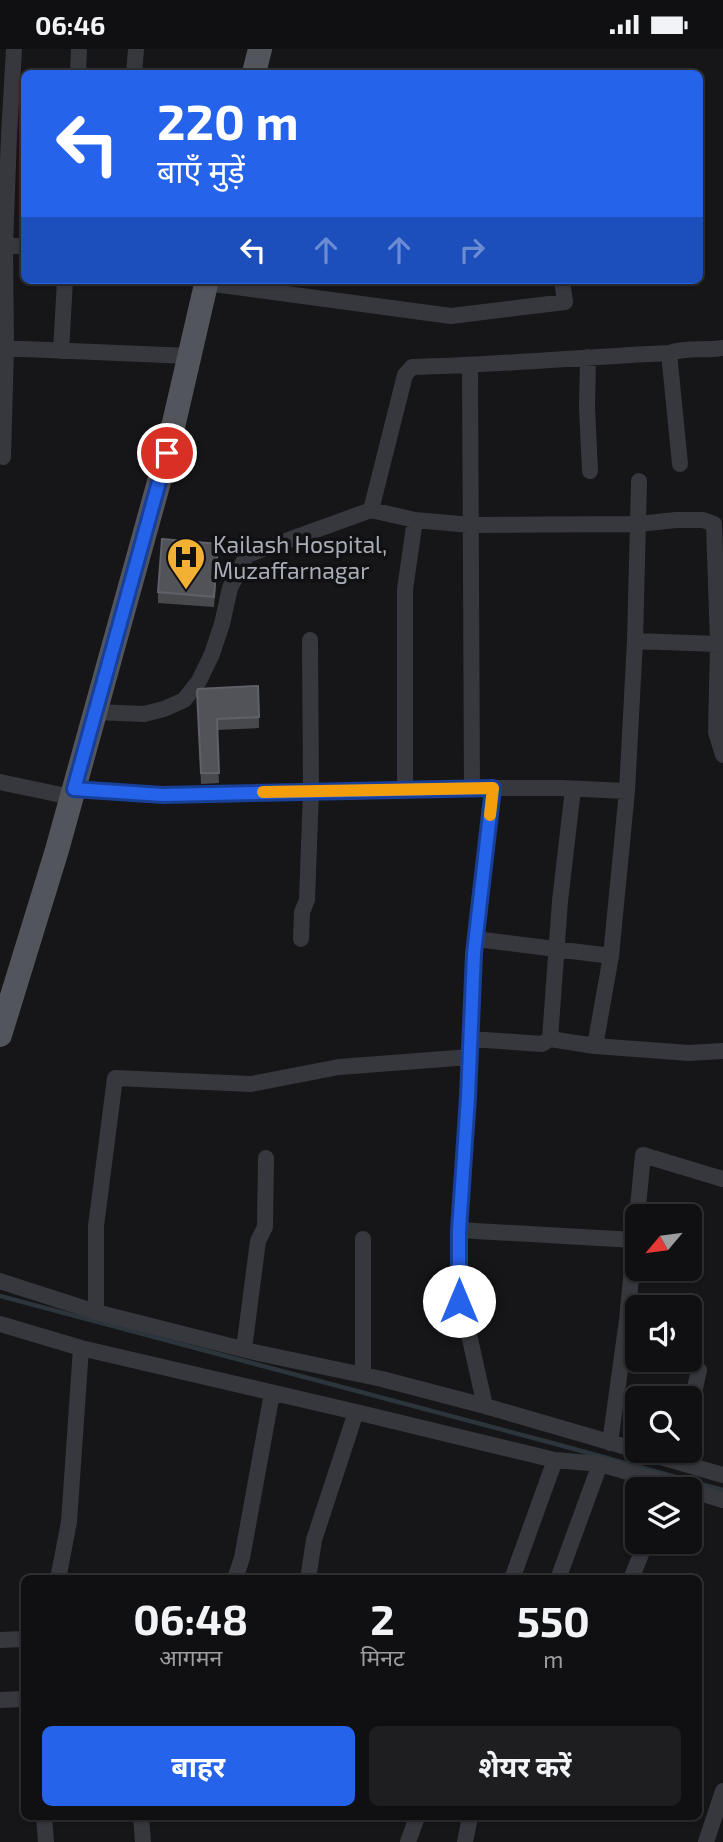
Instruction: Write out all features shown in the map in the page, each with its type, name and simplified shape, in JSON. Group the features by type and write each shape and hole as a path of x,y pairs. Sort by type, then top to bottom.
{"main road":[{"path":"255,70 260,49"},
{"path":"0,1035 73,793 167,453 204,284"}],"street":[{"path":"0,456 3,457 2,246 15,49"},
{"path":"78,70 79,49"},
{"path":"134,70 136,49"},
{"path":"2,246 21,246"},
{"path":"61,351 65,284"},
{"path":"226,284 451,316 565,302 563,284"},
{"path":"3,348 189,356"},
{"path":"371,510 405,375 412,367 470,366 723,348"},
{"path":"669,353 681,464"},
{"path":"588,357 590,471"},
{"path":"470,366 472,789"},
{"path":"595,1046 611,956 627,791 635,641 639,481"},
{"path":"95,712 144,714 184,700 199,681 212,655 230,588 247,555 371,510 415,520 471,524 639,524 703,520 714,524 718,644 716,732 723,755"},
{"path":"405,790 405,589 415,520"},
{"path":"301,939 302,912 307,899 311,791 310,640"},
{"path":"635,641 718,644"},
{"path":"0,782 73,793 163,795 493,788 627,791"},
{"path":"485,1406 459,1301 459,1230 476,939 493,788"},
{"path":"550,1039 556,949 573,789"},
{"path":"476,939 611,956"},
{"path":"471,1039 542,1044 550,1039 595,1046 689,1053 723,1051"},
{"path":"96,1312 96,1226 115,1078 251,1084 339,1067 470,1057"},
{"path":"638,1204 643,1155 723,1179"},
{"path":"244,1349 258,1241 265,1227 266,1158"},
{"path":"459,1230 625,1239"},
{"path":"363,1239 363,1375"},
{"path":"0,1281 96,1312 363,1375 625,1446"},
{"path":"610,1443 630,1281"},
{"path":"0,1324 81,1348 555,1461 600,1464 639,1477"},
{"path":"59,1575 69,1522 81,1348"},
{"path":"237,1575 272,1392"},
{"path":"309,1575 314,1541 356,1412"},
{"path":"513,1575 555,1461"},
{"path":"694,1463 723,1475"},
{"path":"559,1575 600,1464"},
{"path":"702,1494 723,1500"},
{"path":"634,1575 641,1554"},
{"path":"0,1640 21,1639"},
{"path":"0,1700 21,1699"},
{"path":"706,1842 723,1791"},
{"path":"44,1820 46,1842"},
{"path":"141,1820 143,1842"},
{"path":"408,1842 417,1820"},
{"path":"465,1842 469,1820"}],"building":[{"path":"162,539 218,544 214,597 158,592"},
{"path":"258,686 259,717 217,719 219,773 201,773 198,689"}],"waterway":[{"path":"0,1296 723,1490"}],"slow traffic":[{"path":"263,792 493,788 490,815"}],"place":[{"name":"Kailash Hospital, Muzaffarnagar","path":"186,591"}],"route":[{"path":"167,453 74,789 163,795 493,788 474,953 459,1230 459,1301"}]}
